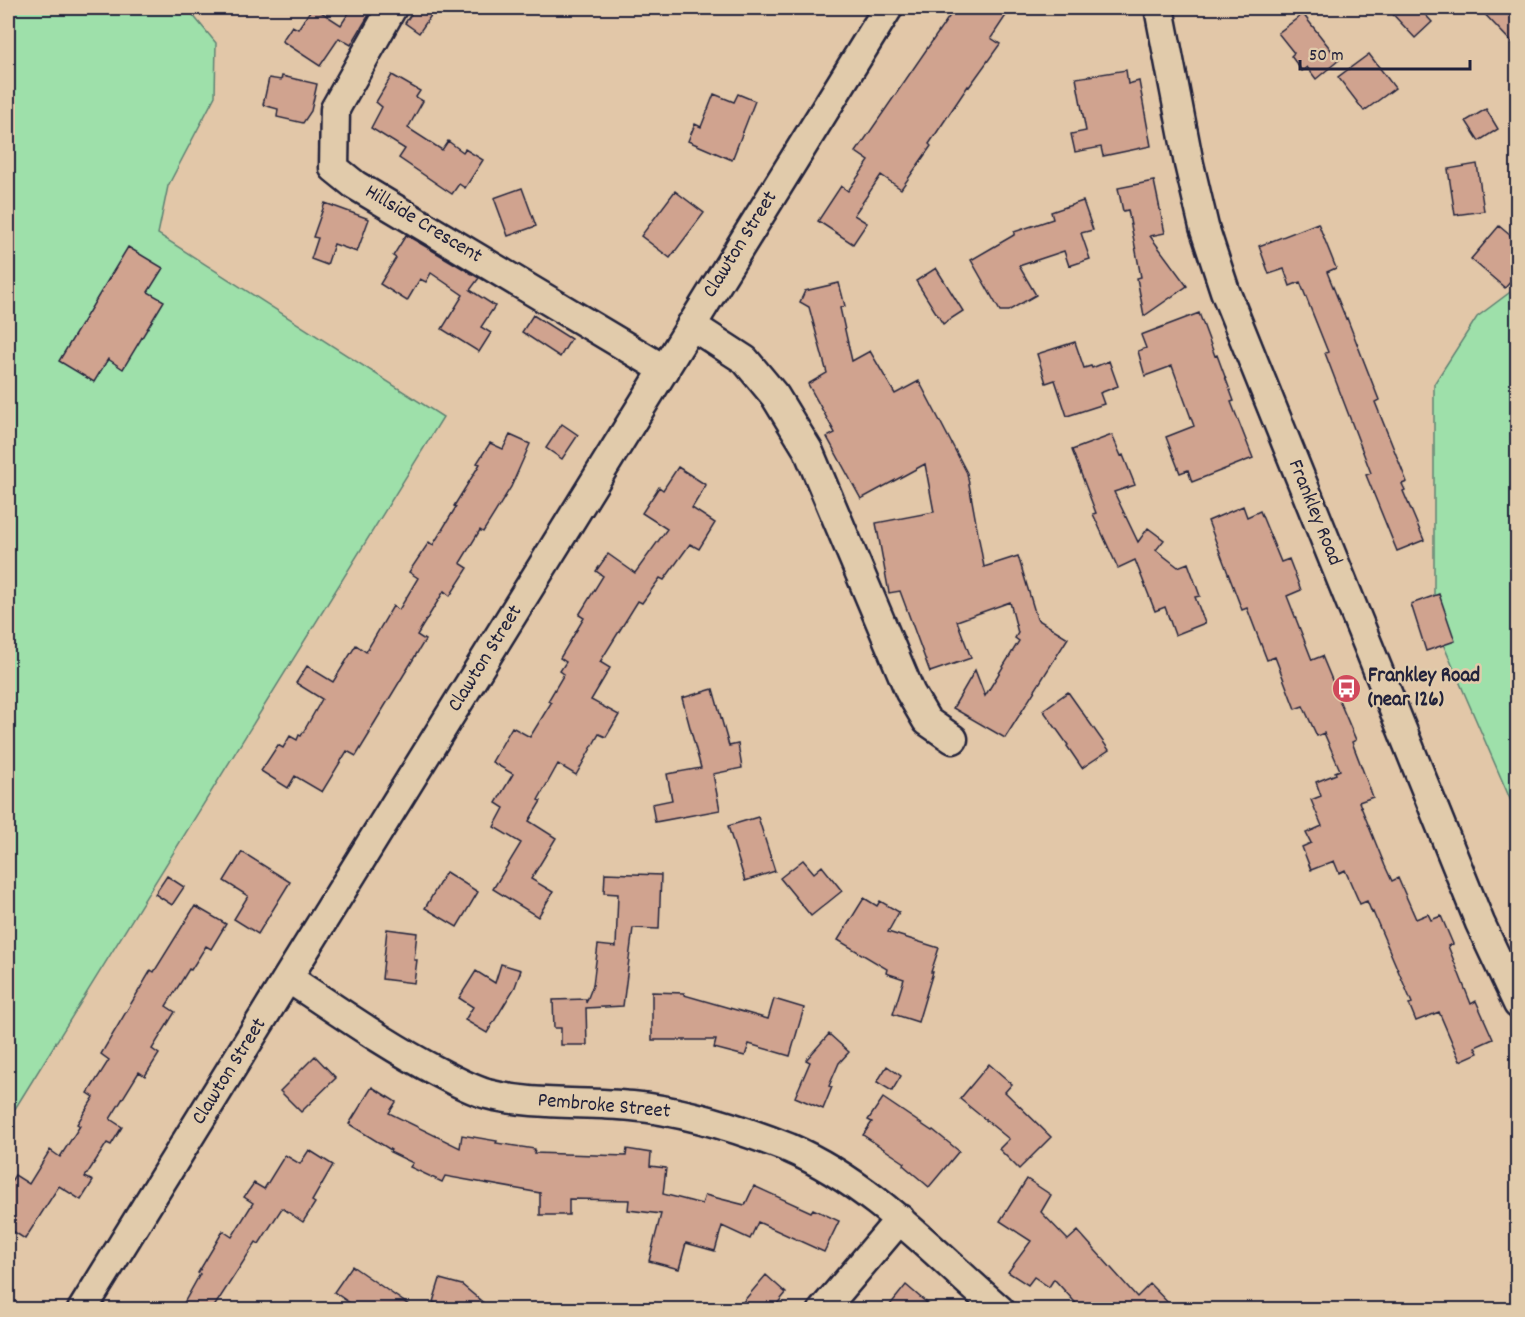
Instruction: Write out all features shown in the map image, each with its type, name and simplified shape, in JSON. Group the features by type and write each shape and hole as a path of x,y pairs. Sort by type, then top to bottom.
{"street":[{"name":"Hillside Crescent","path":"392,8 335,109 334,168 356,185 665,370"},
{"name":"Clawton Street","path":"82,1310 888,8"},
{"name":"Frankley Road","path":"1159,8 1189,164 1204,227 1225,291 1480,924 1518,1004"},
{"path":"691,325 745,360 775,396 808,450 910,692 927,722 953,739"},
{"name":"Pembroke Street","path":"288,978 413,1059 485,1093 539,1102 631,1106 675,1112 728,1127 790,1149 865,1191 900,1219 1000,1310"},
{"path":"823,1310 900,1219"}],"green space":[{"path":"8,8 187,8 216,43 215,96 168,186 158,234 443,417 8,1120"},
{"path":"1517,287 1517,815 1434,623 1434,384 1477,317"}],"building":[{"path":"312,8 341,25 352,8 373,8 351,45 339,38 320,66 282,41 292,26 298,29"},
{"path":"415,8 436,8 419,33 405,23"},
{"path":"955,8 1011,8 991,38 1000,44 968,86 901,189 881,175 854,215 867,223 853,244 818,221 841,186 848,191 869,161 856,152"},
{"path":"1387,8 1419,8 1432,22 1415,38"},
{"path":"1479,8 1518,8 1518,49 1498,28"},
{"path":"1303,14 1339,60 1316,79 1307,67 1302,71 1291,56 1294,53 1278,33"},
{"path":"1369,54 1395,88 1364,111 1338,77"},
{"path":"1126,70 1128,84 1139,81 1151,146 1103,156 1101,147 1075,152 1071,134 1086,131 1076,78"},
{"path":"392,75 420,91 416,97 423,101 408,128 442,150 448,141 463,152 465,149 483,160 465,188 459,184 452,194 399,158 405,149 371,128 382,107 376,102"},
{"path":"282,76 317,84 311,111 303,123 277,117 278,109 263,105 269,78 281,80"},
{"path":"714,94 734,102 738,94 755,101 732,160 688,141 695,124 701,127"},
{"path":"1486,109 1498,129 1479,141 1466,121"},
{"path":"1477,164 1484,211 1455,215 1448,169"},
{"path":"1154,181 1165,233 1150,236 1187,286 1144,316 1137,278 1141,277 1128,210 1123,211 1118,188"},
{"path":"522,188 536,226 508,236 494,198"},
{"path":"675,191 704,213 670,258 641,236"},
{"path":"1083,201 1093,230 1081,233 1090,259 1069,266 1064,251 1019,266 1036,295 1008,311 1000,311 971,260 1014,235 1014,232 1053,219 1051,212"},
{"path":"325,203 369,219 357,252 334,244 327,265 311,259 318,238 313,237"},
{"path":"1318,223 1336,268 1327,272 1379,400 1375,402 1407,482 1402,484 1405,490 1403,491 1424,540 1397,551 1366,475 1371,473 1325,353 1328,352 1300,282 1290,286 1284,269 1269,274 1259,246"},
{"path":"1499,226 1518,242 1518,273 1505,288 1471,259"},
{"path":"406,235 479,278 470,290 495,306 481,327 491,333 479,352 442,329 463,295 431,273 426,282 420,279 407,301 380,284 396,258 393,256"},
{"path":"128,247 163,268 148,292 164,301 123,369 108,359 94,382 59,361"},
{"path":"936,268 963,311 943,324 916,281"},
{"path":"839,283 845,306 840,308 852,361 870,351 895,394 919,381 967,473 984,567 1018,556 1037,619 1068,638 1005,738 953,708 975,670 985,696 1019,641 1015,638 1018,633 1010,602 957,621 971,658 930,672 900,591 889,593 876,523 934,512 925,464 861,499 827,437 835,433 808,384 827,373 809,307 800,302 805,291"},
{"path":"1199,313 1215,356 1217,355 1234,401 1231,402 1253,458 1192,482 1188,470 1180,473 1166,437 1194,426 1172,366 1145,376 1138,351 1146,348 1141,335"},
{"path":"533,315 571,339 560,357 522,332"},
{"path":"1075,342 1084,368 1091,366 1092,368 1109,361 1118,386 1100,393 1104,404 1067,416 1055,380 1046,383 1037,354"},
{"path":"562,424 578,435 562,459 546,448"},
{"path":"510,435 530,444 511,487 483,532 480,530 460,563 468,568 450,596 444,591 417,635 425,640 356,756 347,751 322,792 295,776 288,788 261,771 278,745 283,748 290,736 297,740 299,735 301,736 322,699 296,683 307,666 333,682 356,645 366,652 393,606 399,610 418,578 409,572 429,542 433,545 490,443 503,449"},
{"path":"1112,435 1135,485 1114,492 1138,542 1148,528 1164,540 1156,550 1178,567 1188,563 1200,596 1195,597 1205,623 1175,635 1165,607 1155,611 1135,560 1118,568 1093,514 1096,513 1072,450"},
{"path":"678,467 706,485 692,508 715,523 699,549 690,544 664,580 660,578 642,603 638,601 600,662 610,668 591,700 619,715 606,737 599,734 576,775 558,764 538,800 541,801 529,821 556,838 531,879 553,892 538,917 493,889 521,843 494,827 504,808 496,803 513,774 492,762 512,727 530,737 551,703 548,701 564,674 560,671 566,662 560,658 584,618 579,615 603,576 596,571 608,554 635,573 667,529 642,513 659,487 663,490"},
{"path":"1243,506 1247,517 1260,511 1281,562 1289,559 1301,590 1287,596 1312,660 1322,656 1356,740 1352,742 1373,797 1359,802 1392,881 1398,878 1416,919 1428,914 1431,920 1441,916 1453,944 1448,946 1471,1004 1476,1001 1493,1039 1475,1047 1478,1053 1460,1061 1439,1012 1416,1021 1409,1004 1412,1003 1373,912 1367,901 1360,904 1345,870 1339,873 1334,861 1311,870 1302,847 1311,843 1306,833 1322,826 1311,800 1321,796 1316,782 1340,770 1324,733 1317,736 1303,706 1295,709 1275,657 1267,660 1247,608 1242,610 1208,521"},
{"path":"1439,594 1455,641 1426,651 1411,604"},
{"path":"713,689 729,746 738,744 742,768 713,774 720,810 655,822 652,804 672,800 667,774 701,768 682,698"},
{"path":"1068,692 1109,750 1082,768 1043,710"},
{"path":"758,817 775,871 745,881 728,826"},
{"path":"242,852 290,882 258,934 234,919 248,896 224,881"},
{"path":"803,860 814,873 822,866 842,891 811,916 780,878"},
{"path":"446,872 478,892 457,927 425,908"},
{"path":"605,873 661,875 659,929 633,928 623,1006 586,1008 587,1045 561,1045 561,1028 554,1028 553,1000 586,999 586,1003 593,985 598,945 616,947 618,894 604,893"},
{"path":"167,876 184,887 172,905 155,894"},
{"path":"864,898 877,906 880,901 899,912 888,932 939,948 918,1022 893,1014 904,979 886,973 887,969 838,940"},
{"path":"195,906 226,924 211,949 206,946 191,970 189,969 166,1006 175,1012 152,1049 159,1054 145,1076 139,1072 110,1119 122,1127 111,1145 107,1143 85,1177 93,1181 81,1200 59,1186 25,1239 8,1228 8,1186 15,1175 29,1184 50,1150 60,1157 80,1126 77,1124 94,1097 88,1093 109,1060 101,1054 151,970 154,972"},
{"path":"387,929 417,933 414,983 382,979"},
{"path":"501,964 521,970 515,987 487,1033 465,1020 473,1007 459,998 476,971 495,983"},
{"path":"652,992 684,993 684,995 768,1019 774,999 804,1008 790,1056 749,1044 745,1056 714,1048 716,1040 652,1040"},
{"path":"829,1034 849,1052 839,1063 829,1086 832,1087 823,1109 795,1097 810,1062 806,1060"},
{"path":"315,1056 336,1078 301,1112 280,1091"},
{"path":"989,1064 1012,1084 1005,1092 1051,1137 1019,1169 999,1149 1009,1139 960,1099"},
{"path":"887,1066 901,1076 892,1091 877,1082"},
{"path":"372,1087 396,1102 389,1113 460,1148 462,1135 535,1149 534,1153 626,1156 627,1149 651,1153 650,1166 666,1168 663,1194 702,1204 705,1195 745,1205 754,1186 811,1212 813,1209 839,1221 824,1252 758,1222 750,1239 722,1226 715,1251 686,1243 679,1269 649,1261 661,1214 628,1210 629,1200 569,1199 569,1215 540,1215 540,1193 445,1176 442,1182 410,1167 413,1163 390,1152 391,1150 349,1124"},
{"path":"883,1098 933,1130 959,1151 929,1187 903,1165 905,1163 863,1135 872,1122 868,1120"},
{"path":"309,1150 333,1165 312,1201 315,1203 303,1222 282,1208 259,1244 256,1242 212,1310 180,1310 200,1274 198,1273 223,1231 232,1237 253,1203 244,1197 254,1183 264,1189 285,1155 300,1164"},
{"path":"1027,1179 1051,1195 1041,1212 1068,1240 1078,1231 1137,1297 1150,1284 1175,1310 1082,1310 1054,1279 1049,1287 1034,1277 1028,1285 1008,1272 1031,1241 1000,1221"},
{"path":"352,1266 416,1310 360,1310 334,1292"},
{"path":"766,1275 786,1293 772,1310 736,1310"},
{"path":"440,1279 462,1285 492,1310 451,1310 433,1302"},
{"path":"906,1285 935,1310 886,1310"}],"place":[{"name":"Frankley Road (near 126)","path":"1347,689"}]}
